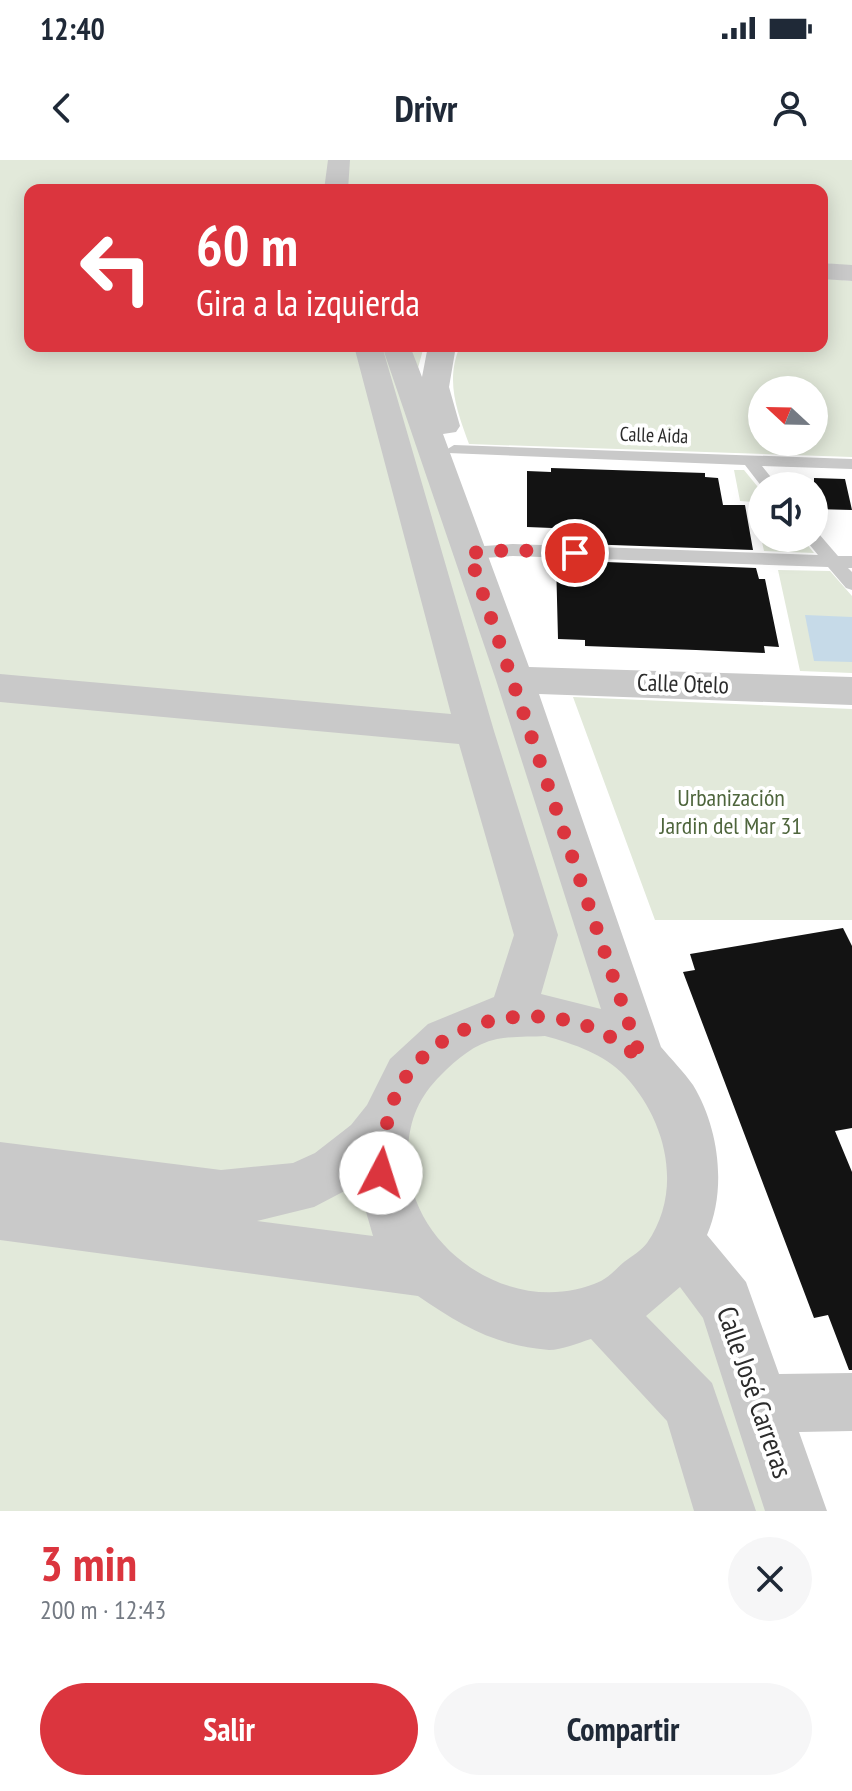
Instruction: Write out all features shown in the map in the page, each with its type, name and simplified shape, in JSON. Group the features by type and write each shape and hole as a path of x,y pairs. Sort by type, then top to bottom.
{"street":[{"path":"337,184 339,160"},
{"path":"357,184 359,160"},
{"path":"828,271 852,273"},
{"path":"370,352 475,731 536,935 511,1017"},
{"path":"398,352 515,680 641,1059"},
{"path":"441,352 434,387 439,412 454,450"},
{"name":"Calle Otelo","path":"515,680 852,691"},
{"path":"0,688 475,731"},
{"path":"0,1167 251,1197 281,1193 337,1170 366,1149 385,1122 407,1075 445,1039 493,1018 545,1015 596,1029 641,1059 675,1102 693,1155 690,1212 666,1263 616,1305 551,1322 484,1308 427,1270 395,1224 381,1173 385,1122"},
{"path":"0,1214 427,1270"},
{"name":"Calle José Carreras","path":"677,1240 726,1302 796,1511"},
{"path":"601,1309 691,1404 725,1511"},
{"path":"759,1404 852,1402"}],"lane":[{"name":"Calle Aida","path":"454,450 852,464"},
{"path":"749,460 759,472"},
{"path":"469,553 513,550 842,562 852,584"}],"green space":[{"path":"0,160 852,160 852,266 828,264 828,184 24,184 24,352 422,352 418,368 788,1511 0,1511"},
{"path":"828,279 852,281 852,457 823,456 828,456 828,376 748,376 748,453 469,444 454,396 453,371 458,352 828,352"},
{"path":"734,470 744,470 748,475 748,502 740,501"},
{"path":"778,570 830,571 852,596 852,673 800,671"},
{"name":"Urbanización Jardin del Mar 31","path":"573,697 852,709 852,920 655,920"}],"water":[{"path":"805,615 852,617 852,662 814,661"}],"building":[{"path":"551,468 705,473 705,477 718,478 723,505 745,505 748,550 555,543 552,528 527,527 527,471 551,472"},
{"path":"828,478 845,479 852,510 828,509"},
{"path":"556,560 756,568 759,579 765,579 779,647 764,646 765,653 585,646 585,640 558,639"},
{"path":"843,928 852,946 852,1128 835,1131 852,1172 852,1370 849,1370 828,1315 814,1318 683,972 695,970 690,954"}],"route":[{"path":"381,1173 385,1122 407,1075 445,1039 493,1018 545,1015 596,1029 641,1059 515,680 469,553 513,550 575,553"}]}
